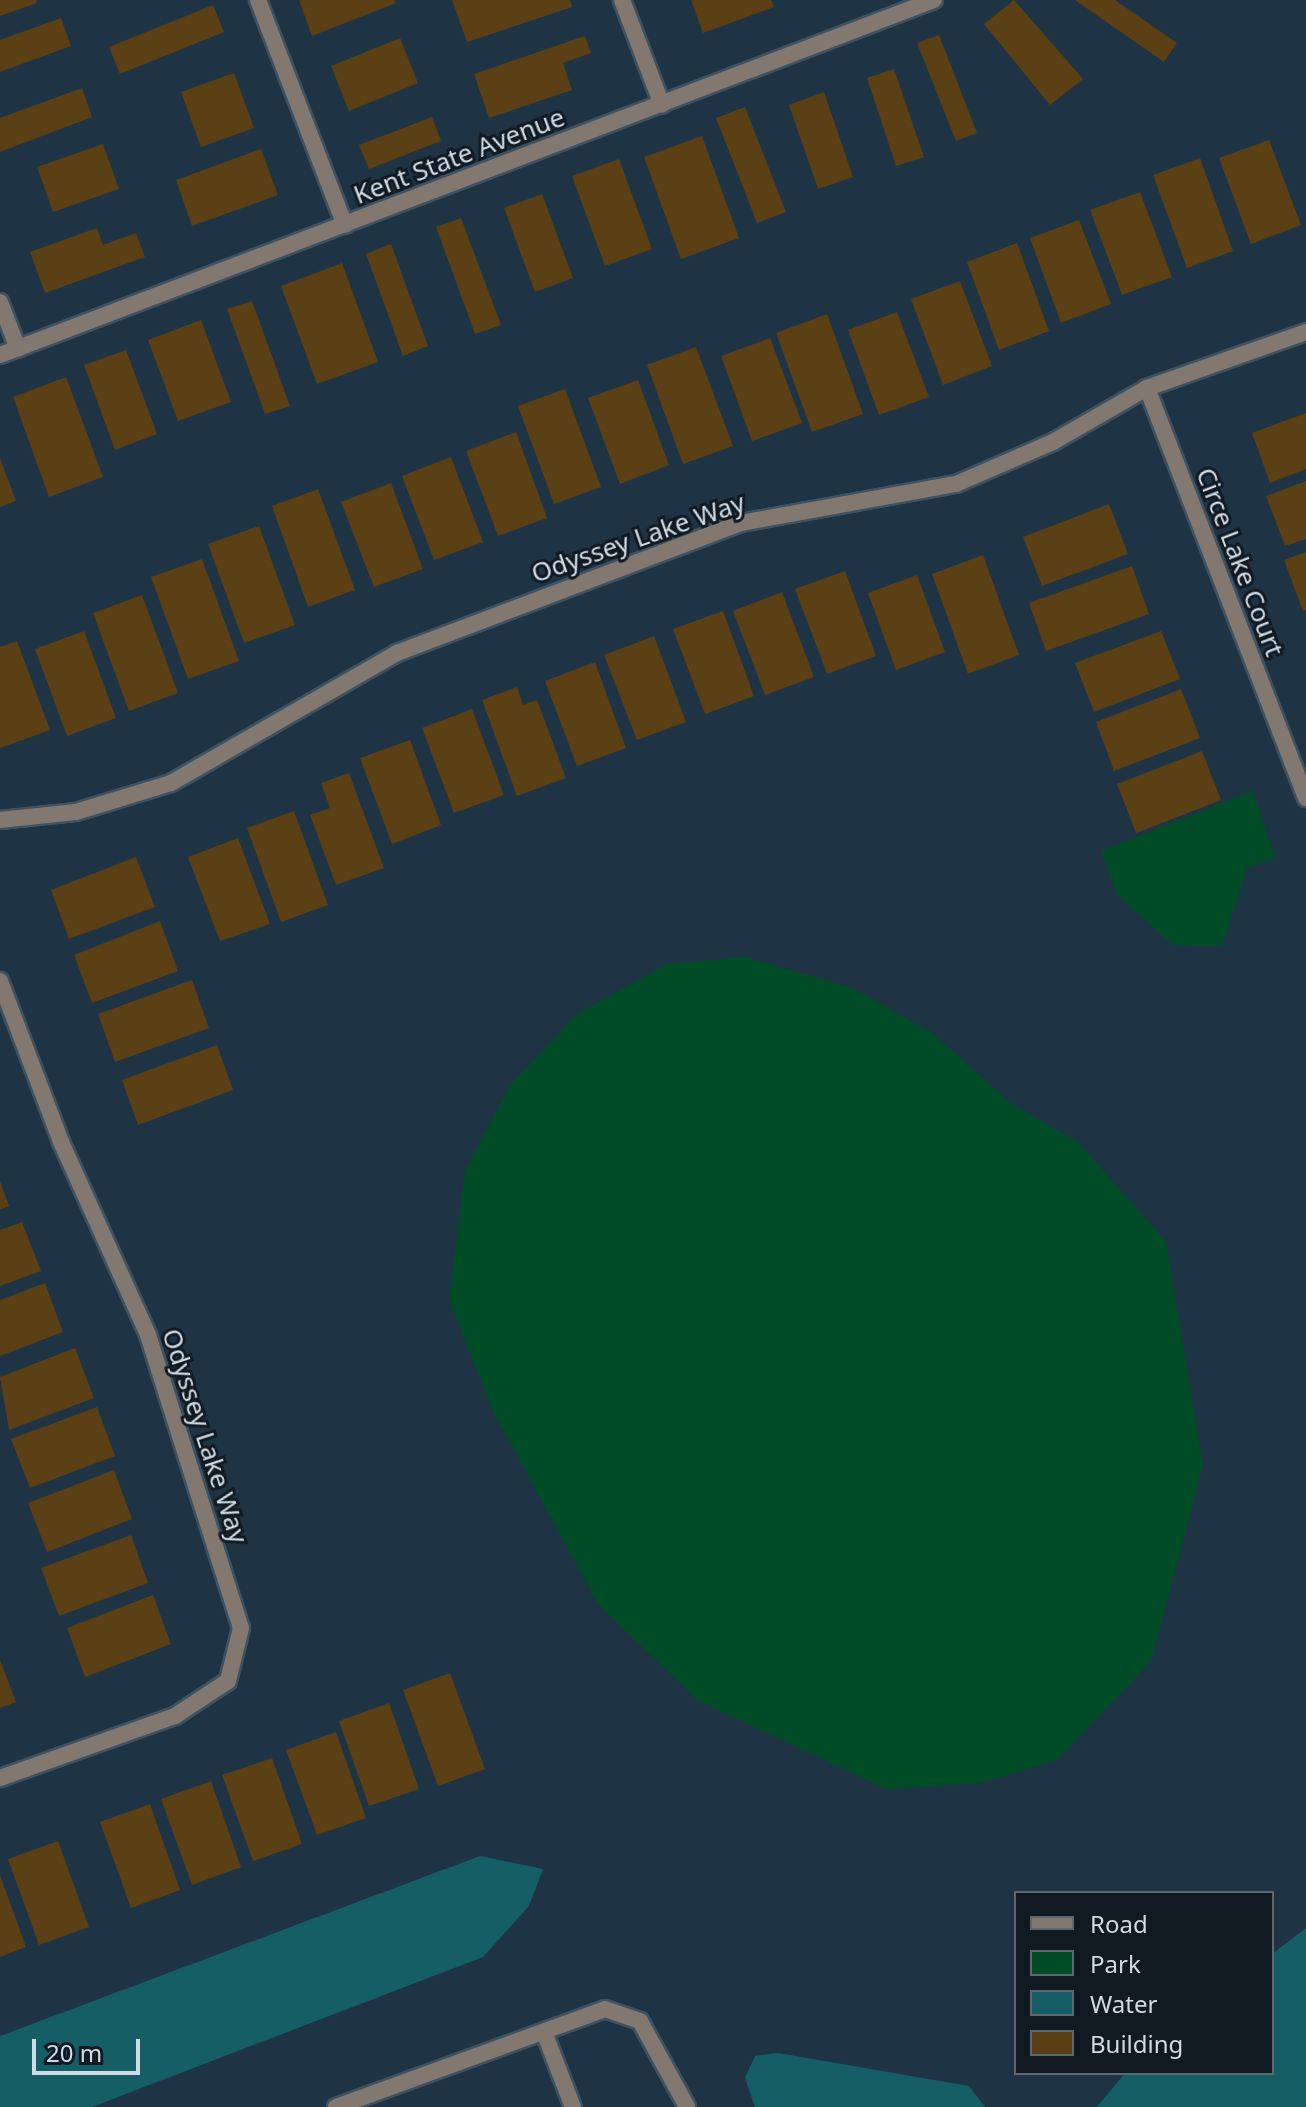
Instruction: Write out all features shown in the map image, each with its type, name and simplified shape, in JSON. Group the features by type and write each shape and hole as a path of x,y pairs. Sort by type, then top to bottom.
{"street":[{"path":"258,0 345,225"},
{"path":"622,0 662,105"},
{"name":"Kent State Avenue","path":"0,355 934,0"},
{"path":"0,302 18,349"},
{"name":"Odyssey Lake Way","path":"0,820 76,812 171,783 397,653 741,523 956,484 1053,442 1147,388 1306,332"},
{"name":"Circe Lake Court","path":"1147,388 1306,798"},
{"name":"Odyssey Lake Way","path":"0,981 61,1142 148,1335 241,1628 228,1681 175,1716 0,1778"},
{"path":"336,2107 605,2009 640,2021 687,2107"},
{"path":"544,2032 573,2107"}],"green space":[{"path":"1253,791 1275,858 1247,868 1222,946 1173,945 1117,895 1101,851"},
{"path":"745,957 852,988 932,1033 1010,1103 1078,1142 1166,1242 1203,1465 1151,1661 1057,1760 981,1783 886,1789 697,1700 598,1604 493,1411 449,1300 465,1171 511,1084 577,1014 667,964"}],"water":[{"path":"480,1856 543,1869 529,1906 483,1957 92,2107 0,2107 0,2036"},
{"path":"1306,1928 1306,2107 1097,2107 1123,2075 1274,2075 1274,1952"},
{"path":"778,2053 969,2086 985,2107 755,2107 745,2078 755,2056"}],"building":[{"path":"0,0 36,0 37,3 0,16"},
{"path":"299,0 394,0 396,3 312,36"},
{"path":"452,0 570,0 572,7 467,42"},
{"path":"691,0 771,0 774,7 703,33"},
{"path":"1014,0 1083,79 1050,105 984,24"},
{"path":"1075,0 1115,0 1177,43 1164,62"},
{"path":"213,5 224,32 120,74 109,47"},
{"path":"61,18 71,46 0,72 0,40"},
{"path":"939,35 977,133 956,141 917,43"},
{"path":"585,36 591,53 563,63 572,90 489,118 474,74"},
{"path":"400,38 418,83 349,111 331,66"},
{"path":"894,69 924,157 896,166 867,78"},
{"path":"234,73 254,128 201,147 181,92"},
{"path":"82,88 92,117 0,152 0,118"},
{"path":"824,92 853,177 818,189 789,105"},
{"path":"745,107 786,212 757,223 716,118"},
{"path":"432,117 441,141 369,169 359,145"},
{"path":"702,136 739,238 681,259 644,157"},
{"path":"1269,140 1301,225 1251,244 1219,158"},
{"path":"103,144 119,189 53,212 37,167"},
{"path":"261,149 278,195 192,226 176,180"},
{"path":"1200,158 1233,251 1187,268 1153,175"},
{"path":"619,159 652,249 605,266 572,176"},
{"path":"1140,192 1172,277 1122,295 1090,210"},
{"path":"542,194 573,278 535,292 504,208"},
{"path":"461,218 501,325 475,334 436,227"},
{"path":"1079,220 1111,304 1061,323 1030,238"},
{"path":"97,228 103,245 136,233 145,257 45,293 30,252"},
{"path":"1017,243 1049,331 999,350 967,262"},
{"path":"391,244 428,346 403,356 366,254"},
{"path":"342,263 378,362 317,384 281,286"},
{"path":"960,281 992,366 943,385 911,299"},
{"path":"252,301 290,406 265,414 227,309"},
{"path":"897,312 929,397 879,415 848,330"},
{"path":"827,314 863,414 812,432 776,333"},
{"path":"201,320 231,402 178,421 148,340"},
{"path":"770,338 802,423 752,441 721,356"},
{"path":"696,347 733,446 683,464 647,365"},
{"path":"126,350 157,434 115,450 84,365"},
{"path":"66,377 103,477 49,497 13,397"},
{"path":"638,380 669,465 620,484 588,398"},
{"path":"565,389 601,487 554,504 518,406"},
{"path":"1306,413 1306,469 1270,483 1252,433"},
{"path":"516,432 547,518 498,536 466,451"},
{"path":"451,457 483,542 434,560 402,476"},
{"path":"0,458 16,501 0,507"},
{"path":"1306,481 1306,539 1285,546 1266,496"},
{"path":"391,483 423,569 374,587 341,502"},
{"path":"318,489 355,590 308,607 272,506"},
{"path":"1109,504 1128,554 1042,586 1023,537"},
{"path":"259,526 295,625 244,643 208,544"},
{"path":"1306,552 1306,610 1303,611 1284,560"},
{"path":"983,555 1019,655 968,674 932,574"},
{"path":"202,559 239,661 188,679 151,577"},
{"path":"1132,566 1149,614 1046,651 1029,603"},
{"path":"845,571 876,656 827,674 795,589"},
{"path":"917,575 945,652 896,670 868,593"},
{"path":"782,592 814,677 765,695 733,611"},
{"path":"142,595 178,693 129,711 93,613"},
{"path":"723,611 754,696 705,714 673,629"},
{"path":"84,631 116,718 67,736 35,649"},
{"path":"1161,631 1180,679 1094,712 1075,663"},
{"path":"654,636 686,722 637,740 604,655"},
{"path":"17,641 50,730 0,748 0,647"},
{"path":"595,662 626,748 577,766 545,681"},
{"path":"517,687 523,705 537,700 566,778 517,796 482,700"},
{"path":"1181,689 1200,738 1114,771 1096,722"},
{"path":"472,709 504,795 454,813 422,728"},
{"path":"410,740 441,825 392,844 360,758"},
{"path":"1202,751 1221,800 1136,833 1117,784"},
{"path":"349,773 384,868 336,885 310,815 330,808 321,783"},
{"path":"294,811 328,905 281,922 247,828"},
{"path":"238,838 270,924 220,941 188,857"},
{"path":"136,857 155,907 69,939 51,890"},
{"path":"160,921 178,971 92,1003 74,955"},
{"path":"192,980 209,1028 115,1062 98,1014"},
{"path":"217,1045 233,1090 138,1125 122,1080"},
{"path":"0,1181 9,1206 0,1210"},
{"path":"22,1222 41,1271 0,1286 0,1230"},
{"path":"45,1283 63,1332 0,1356 0,1300"},
{"path":"75,1348 94,1398 9,1430 0,1377"},
{"path":"97,1407 115,1456 30,1488 11,1439"},
{"path":"114,1470 132,1519 47,1552 28,1503"},
{"path":"131,1535 148,1583 59,1616 41,1568"},
{"path":"153,1595 171,1644 85,1677 67,1628"},
{"path":"0,1660 16,1702 0,1708"},
{"path":"450,1673 485,1769 438,1786 403,1690"},
{"path":"389,1703 419,1789 369,1806 339,1721"},
{"path":"336,1732 366,1818 317,1835 286,1750"},
{"path":"272,1758 302,1844 253,1861 222,1775"},
{"path":"211,1781 241,1867 192,1885 161,1799"},
{"path":"150,1804 180,1890 131,1908 100,1822"},
{"path":"58,1841 89,1927 39,1945 8,1859"},
{"path":"0,1875 26,1947 0,1957"}]}
